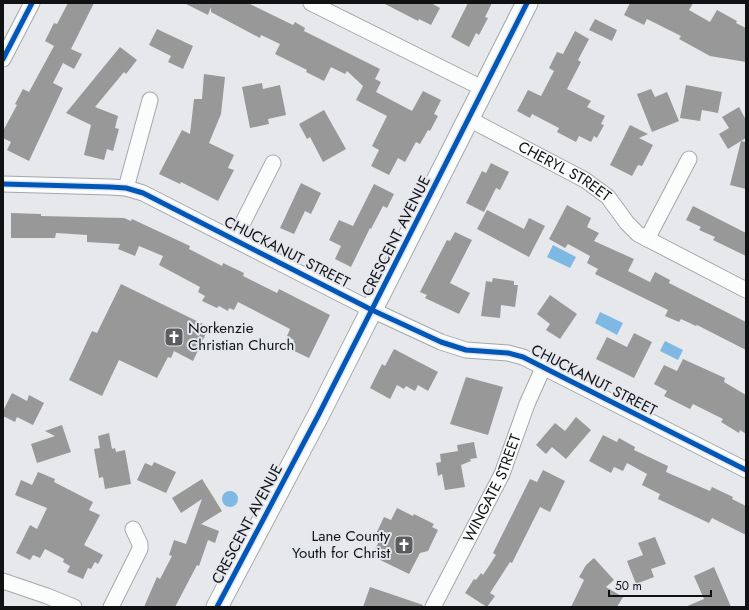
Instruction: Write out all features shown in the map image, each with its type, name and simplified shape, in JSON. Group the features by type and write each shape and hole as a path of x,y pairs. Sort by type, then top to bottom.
{"street":[{"path":"3,59 32,3"},
{"path":"311,3 484,90"},
{"name":"CRESCENT AVENUE","path":"217,607 319,414 484,90 526,3"},
{"path":"126,188 150,100"},
{"name":"CHERYL STREET","path":"469,119 590,183 608,197 632,228 647,239 746,290"},
{"path":"647,239 689,158"},
{"name":"CHUCKANUT STREET","path":"235,238 273,162"},
{"name":"CHUCKANUT STREET","path":"3,184 126,188 152,196 372,310 450,346 466,350 516,355 544,366 746,470"},
{"name":"WINGATE STREET","path":"433,607 502,474 527,404 544,366"},
{"path":"111,607 140,549 140,544 133,529"},
{"path":"3,581 74,607"}],"water":[{"path":"553,245 576,257 570,268 547,257"},
{"path":"600,312 623,323 617,335 595,323"},
{"path":"665,341 683,350 678,360 660,351"},
{"path":"230,491 236,493 238,499 236,505 230,507 224,505 222,499 224,493"}],"building":[{"path":"68,3 94,3 71,49 82,54 74,69 63,63 53,83 63,88 29,161 7,150 11,142 3,138 3,131 17,105 15,104 23,89 29,92 54,46 45,41 54,23 57,24"},
{"path":"184,3 248,3 293,25 295,22 305,28 304,31 380,69 375,79 381,82 376,92 412,111 423,91 441,100 434,114 438,116 430,131 428,130 420,144 416,142 405,162 398,158 389,175 371,166 379,150 372,146 387,116 356,100 363,86 347,71 345,74 331,67 324,81 306,72 307,70 275,54 280,44 261,35 260,38 211,12 211,7 208,15"},
{"path":"383,3 431,3 440,8 431,25 419,19 418,21"},
{"path":"468,3 492,3 485,17 488,18 479,35 476,33 469,47 451,37"},
{"path":"630,3 693,3 689,10 710,22 717,10 737,21 736,23 746,28 746,62 710,56 679,39 681,36 647,19 644,25 624,15"},
{"path":"595,19 617,30 612,41 589,30"},
{"path":"157,29 193,46 183,69 168,62 171,56 149,45"},
{"path":"575,31 589,39 578,60 581,62 567,89 591,101 587,107 605,116 601,124 604,125 597,138 594,136 591,142 579,136 576,142 557,132 559,128 532,114 530,118 517,111 528,90 541,96 554,71 549,68 557,52 563,54"},
{"path":"120,47 137,60 126,74 124,72 95,107 118,116 115,128 119,129 113,151 107,149 104,160 84,155 91,125 66,113"},
{"path":"204,74 225,77 221,114 209,143 234,155 228,168 234,170 218,201 181,182 180,184 159,174 182,130 190,134 194,99 202,99"},
{"path":"262,83 263,89 280,85 286,115 268,119 269,124 250,128 242,87"},
{"path":"686,85 722,92 718,113 702,110 700,121 680,118"},
{"path":"651,89 655,97 667,92 679,121 652,132 637,94"},
{"path":"739,107 746,120 746,138 728,149 719,134 729,128 722,117"},
{"path":"324,110 346,149 323,162 310,137 307,139 299,124"},
{"path":"630,125 648,134 639,138 653,145 642,166 638,165 632,176 610,165"},
{"path":"741,141 746,142 746,189 730,185"},
{"path":"491,163 509,172 500,190 496,188 484,212 466,203 482,171 486,173"},
{"path":"301,183 321,193 311,214 305,211 294,234 280,228"},
{"path":"374,184 394,194 387,208 383,206 371,229 370,228 351,267 335,259 341,246 329,240 339,220 353,226"},
{"path":"567,205 591,218 587,227 599,233 594,241 634,259 628,271 650,282 655,272 670,280 669,283 746,322 746,350 697,325 696,326 681,319 679,322 665,316 668,310 595,274 598,269 587,263 590,256 568,244 565,248 549,239"},
{"path":"693,206 746,233 746,256 713,240 715,237 699,230 701,227 686,220"},
{"path":"487,210 524,229 529,218 545,226 529,257 477,229"},
{"path":"11,213 41,214 41,216 124,218 131,221 132,219 190,246 189,249 222,266 223,263 244,273 243,276 277,293 279,289 330,315 309,358 290,349 294,340 287,336 290,329 238,302 234,310 229,308 228,311 219,306 217,308 202,301 205,296 198,292 200,287 159,265 163,256 139,246 135,256 118,249 120,244 87,242 87,235 56,233 55,238 11,238"},
{"path":"455,232 472,240 450,283 470,293 459,314 425,298 427,295 420,292 447,240 450,241"},
{"path":"493,278 514,281 514,285 518,285 515,307 501,305 500,318 481,316 486,281 492,282"},
{"name":"Norkenzie Christian Church","path":"121,284 209,327 193,361 174,351 171,358 168,357 157,378 119,360 102,396 69,380 92,331 97,333"},
{"path":"550,295 577,314 560,339 546,330 550,324 537,314"},
{"path":"634,333 652,342 634,378 596,359 607,337 627,347"},
{"path":"394,349 438,372 428,391 418,385 415,391 406,386 404,389 397,385 390,399 370,388 382,364 385,366"},
{"path":"683,359 725,378 724,382 746,395 746,434 740,430 739,433 721,422 723,419 693,404 690,409 664,396 667,391 654,384 664,365 677,371"},
{"path":"466,377 503,387 488,435 450,424"},
{"path":"12,393 27,401 29,395 44,403 33,425 17,417 15,422 3,416 3,411"},
{"path":"576,417 591,430 566,459 552,447 546,454 536,445 555,423 565,431"},
{"path":"62,425 71,452 37,463 31,444 55,436 45,431"},
{"path":"109,433 112,449 115,448 116,452 125,450 131,484 105,489 103,477 99,478 94,449 100,448 98,436"},
{"path":"603,435 617,442 619,438 635,447 634,450 668,466 666,472 710,491 712,487 733,497 732,499 746,506 746,535 712,518 709,523 658,499 660,494 642,485 647,474 627,463 623,471 614,467 611,473 589,461"},
{"path":"474,442 477,458 470,459 471,461 461,465 465,487 445,490 442,474 438,476 436,463 441,462 440,454 458,451 457,445"},
{"path":"154,462 176,472 166,493 137,480 145,463 152,466"},
{"path":"543,470 565,481 550,512 540,507 512,563 510,562 490,593 495,596 487,607 465,593 474,579 476,580 481,573 483,575 496,555 493,553 530,479 537,482"},
{"path":"38,472 55,479 54,482 93,502 89,510 100,515 84,545 103,555 98,564 95,562 91,569 88,568 83,579 67,572 70,566 63,562 64,559 45,549 40,558 33,555 30,560 16,553 30,525 37,529 47,508 15,495 21,480 32,485"},
{"path":"202,479 222,511 201,524 219,531 215,543 208,540 199,566 197,565 175,607 144,607 157,577 160,579 172,556 169,555 174,540 186,544 202,499 181,513 172,498"},
{"name":"Lane County Youth for Christ","path":"397,508 413,516 414,514 434,524 432,527 438,530 428,551 420,553 409,574 372,556 380,539 375,536 384,517 391,520"},
{"path":"655,537 666,564 651,569 654,577 636,584 627,561 643,555 638,543"},
{"path":"594,558 614,580 606,587 623,597 617,607 571,607 584,580 579,577 586,565"},
{"path":"714,567 731,607 685,607 704,599 694,576"},
{"path":"370,587 423,605 422,607 363,607"}],"cycle path":[{"path":"3,59 32,3"},
{"path":"217,607 319,414 527,3"},
{"path":"3,184 126,188 143,193 372,310 441,342 466,350 508,353 523,357 746,470"}],"place":[{"name":"Norkenzie Christian Church","path":"174,337"},
{"name":"Lane County Youth for Christ","path":"404,545"}]}
